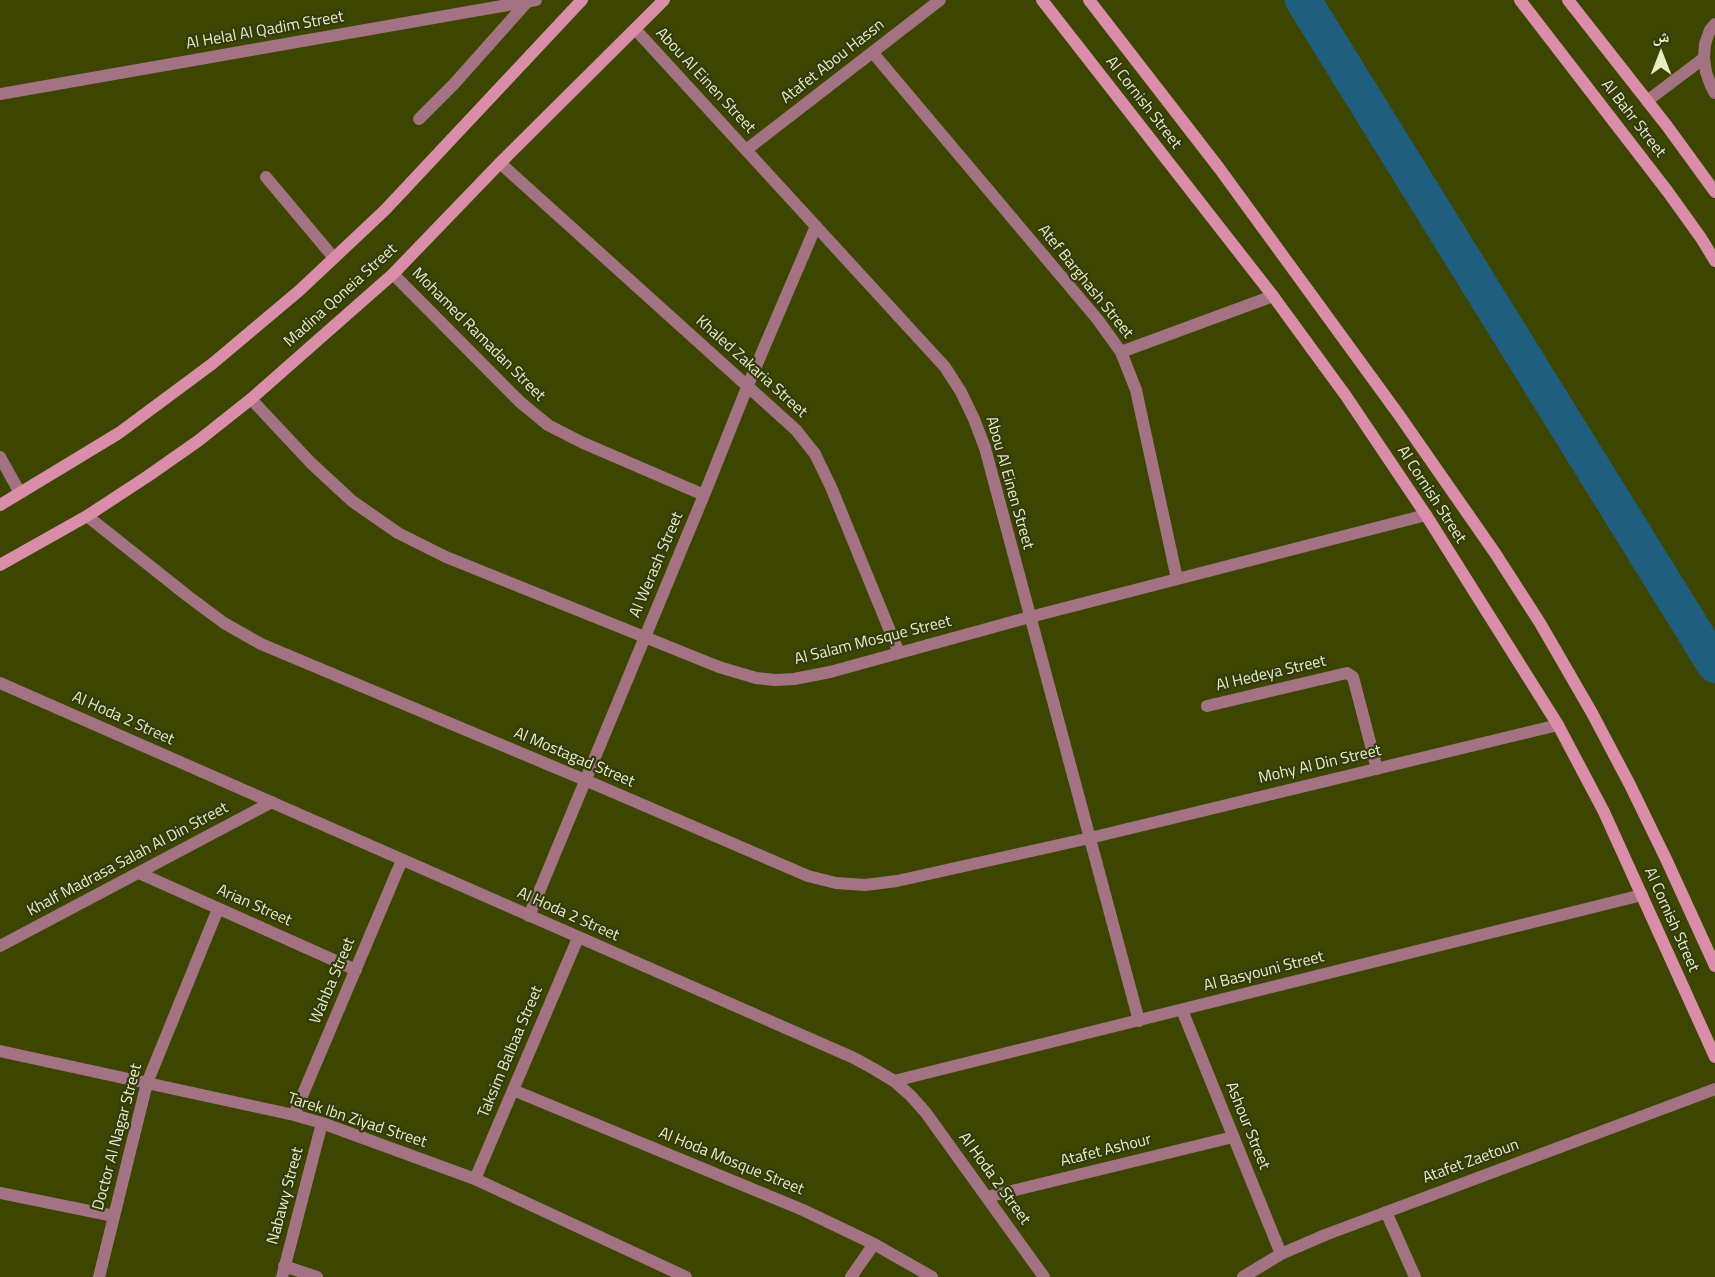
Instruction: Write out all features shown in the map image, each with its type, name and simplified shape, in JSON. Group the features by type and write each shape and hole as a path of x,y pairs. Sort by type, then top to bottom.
{"main road":[{"name":"Madina Qoneia Street","path":"0,505 119,433 202,371 300,290 384,210 582,0"},
{"name":"Madina Qoneia Street","path":"0,565 87,516 198,441 251,399 393,274 500,163 664,0"},
{"name":"Al Cornish Street","path":"1042,0 1273,297 1346,396 1426,515 1558,725 1604,812 1715,1057"},
{"name":"Al Cornish Street","path":"1089,0 1219,168 1399,415 1540,623 1592,713 1656,838 1715,966"},
{"name":"Al Bahr Street","path":"1520,0 1668,192 1715,261"},
{"name":"Al Bahr Street","path":"1568,0 1715,192"}],"street":[{"name":"Atafet Abou Hassn","path":"746,150 940,0"},
{"path":"419,119 531,1"},
{"name":"Al Helal Al Qadim Street","path":"0,94 531,1"},
{"path":"1715,24 1710,30 1704,58 1706,72 1715,93"},
{"name":"Abou Al Einen Street","path":"635,29 945,367 961,392 985,448 1139,1021"},
{"name":"Atef Barghash Street","path":"873,52 1098,320 1121,352 1136,390 1177,579"},
{"path":"1647,101 1704,58"},
{"name":"Khaled Zakaria Street","path":"500,163 796,430 815,454 831,487 898,653"},
{"path":"267,177 334,258"},
{"name":"Al Werash Street","path":"529,916 816,226"},
{"name":"Mohamed Ramadan Street","path":"393,274 520,402 548,425 581,442 704,495"},
{"path":"1121,352 1273,297"},
{"name":"Al Salam Mosque Street","path":"251,399 311,463 352,501 398,533 446,557 738,674 775,680 830,672 1030,616 1426,515"},
{"path":"0,457 20,493"},
{"name":"Al Mostagad Street","path":"87,516 224,623 261,644 808,876 836,883 865,885 897,881 1090,837"},
{"name":"Al Hedeya Street","path":"1207,706 1350,674 1353,677 1377,769"},
{"name":"Al Hoda 2 Street","path":"0,683 854,1058 874,1069 911,1096 926,1113 1044,1277"},
{"name":"Mohy Al Din Street","path":"1090,837 1558,725"},
{"name":"Khalf Madrasa Salah Al Din Street","path":"0,946 272,802"},
{"name":"Wahba Street","path":"294,1115 402,860"},
{"name":"Arian Street","path":"139,873 356,970"},
{"name":"Al Basyouni Street","path":"894,1082 1642,895"},
{"name":"Doctor Al Nagar Street","path":"99,1277 147,1083 218,909"},
{"name":"Taksim Balbaa Street","path":"475,1179 578,938"},
{"name":"Ashour Street","path":"1182,1010 1281,1254"},
{"name":"Tarek Ibn Ziyad Street","path":"0,1051 322,1123 475,1179 686,1277"},
{"name":"Atafet Zaetoun","path":"1242,1277 1281,1254 1386,1212 1715,1089"},
{"name":"Al Hoda Mosque Street","path":"513,1090 803,1210 874,1244 932,1277"},
{"name":"Nabawy Street","path":"283,1271 322,1123"},
{"name":"Atafet Ashour","path":"987,1197 1233,1137"},
{"path":"0,1193 114,1216"},
{"path":"1386,1212 1415,1277"},
{"path":"851,1277 874,1244"},
{"path":"283,1271 317,1277"}],"waterway":[{"path":"1303,0 1715,665"}]}
